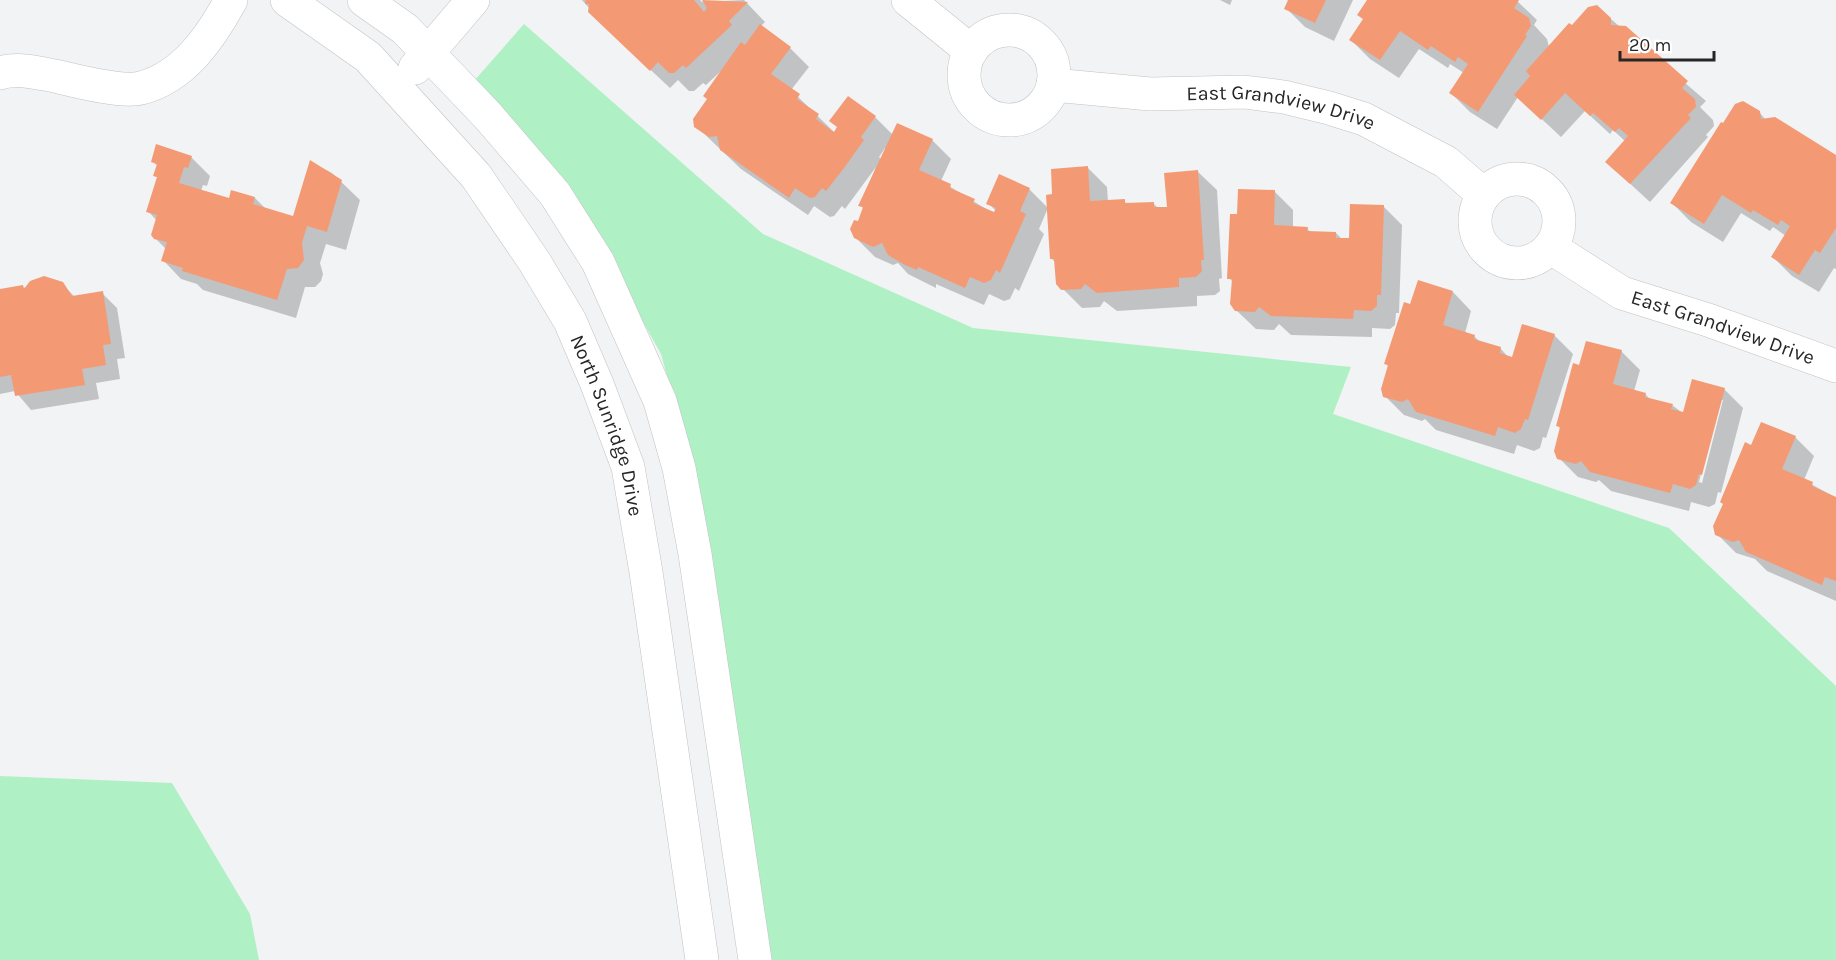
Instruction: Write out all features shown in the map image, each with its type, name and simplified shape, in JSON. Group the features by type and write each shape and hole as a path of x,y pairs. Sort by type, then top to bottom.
{"street":[{"path":"0,73 8,70 42,74 98,86 140,89 171,76 212,35 231,0"},
{"name":"North Sunridge Drive","path":"287,0 356,48 399,88 476,176 534,261 570,321 597,384 627,467 646,572 702,960"},
{"path":"399,88 473,0"},
{"path":"908,0 971,51"},
{"path":"356,48 381,4 488,116 555,194 598,262 660,400 679,468 695,554 755,960"},
{"path":"1006,30 1020,31 1043,45 1051,58 1053,85 1047,99 1037,110 1015,119 992,117 979,108 969,96 965,81 965,65 971,51 992,33 1006,30"},
{"name":"East Grandview Drive","path":"1053,85 1150,94 1244,92 1284,97 1329,108 1364,119 1446,162 1484,195"},
{"path":"1519,179 1543,188 1552,198 1559,222 1557,235 1550,247 1540,256 1516,263 1491,254 1477,232 1478,206 1484,195 1505,180 1519,179"},
{"name":"East Grandview Drive","path":"1550,247 1622,293 1708,320 1836,366"}],"green space":[{"path":"524,24 763,234 973,328 1351,367 1333,414 1669,528 1836,686 1836,960 770,960 691,463 661,354 615,272 474,81"},
{"path":"0,776 172,783 250,914 259,960 0,960"}],"building":[{"path":"586,0 694,0 704,12 707,8 702,0 748,2 729,21 732,25 686,68 683,65 674,73 669,73 658,62 650,71 588,12 589,4 585,4"},
{"path":"1288,0 1326,0 1315,23 1284,9"},
{"path":"1367,0 1519,0 1514,8 1529,18 1531,26 1525,35 1527,36 1478,112 1449,93 1468,64 1458,57 1455,62 1431,46 1428,50 1400,31 1380,60 1349,40 1363,19 1357,15"},
{"path":"1597,5 1611,18 1611,25 1626,26 1688,81 1682,88 1695,99 1696,107 1688,115 1691,118 1630,184 1605,162 1628,136 1619,128 1615,132 1593,113 1590,116 1565,93 1541,120 1514,95 1530,76 1526,71 1569,23 1572,25 1588,7"},
{"path":"760,24 791,47 771,74 800,94 797,99 819,114 816,119 834,132 837,127 829,121 848,96 876,116 861,137 864,140 844,168 826,191 822,188 815,197 810,198 795,188 789,198 720,150 717,136 709,137 694,127 693,119 707,99 703,96 741,42 745,45"},
{"path":"1743,101 1760,111 1761,119 1775,117 1836,155 1836,228 1820,253 1815,250 1799,275 1771,257 1790,226 1781,220 1778,225 1753,210 1751,213 1722,195 1704,224 1670,203 1721,122 1723,123 1735,104"},
{"path":"897,123 933,139 919,170 951,184 950,188 975,199 973,203 994,212 996,208 986,204 999,174 1030,188 1020,211 1026,214 1000,273 996,270 991,280 984,283 970,277 965,288 918,267 917,270 905,265 888,255 882,243 873,247 854,238 850,229 854,220 858,221 863,207 858,206"},
{"path":"156,144 192,156 188,168 184,167 179,183 229,198 231,190 255,197 253,204 293,216 310,160 342,180 327,232 307,226 302,243 304,260 298,268 287,269 277,300 182,271 183,268 161,261 167,242 154,239 151,235 157,215 146,212 157,177 153,176 157,164 151,162"},
{"path":"1088,166 1090,201 1125,199 1125,203 1154,202 1154,207 1167,207 1164,173 1198,170 1204,260 1201,260 1202,271 1196,277 1179,278 1179,287 1097,293 1085,284 1081,289 1061,290 1056,284 1054,259 1050,259 1046,195 1052,194 1051,169"},
{"path":"1238,189 1275,190 1274,225 1308,227 1307,231 1336,232 1336,238 1349,238 1350,204 1384,205 1381,295 1377,295 1377,306 1371,311 1354,310 1353,319 1271,316 1259,307 1255,312 1235,311 1230,304 1232,279 1227,279 1230,214 1237,214"},
{"path":"44,276 63,282 72,296 103,291 111,344 103,345 106,365 82,369 85,385 15,396 11,375 0,377 0,289 23,285 24,289 30,281"},
{"path":"1418,280 1453,291 1443,325 1475,335 1474,339 1501,347 1500,353 1512,357 1522,324 1555,334 1528,420 1525,419 1521,429 1515,433 1498,427 1495,436 1416,412 1408,399 1402,402 1383,397 1381,389 1388,365 1384,364 1404,302 1410,304"},
{"path":"1586,341 1622,350 1613,384 1646,393 1645,397 1673,404 1671,409 1683,412 1692,379 1725,388 1702,475 1699,474 1696,485 1690,489 1673,484 1670,493 1590,472 1581,461 1576,464 1557,459 1554,451 1560,427 1556,426 1573,363 1579,365"},
{"path":"1761,422 1796,436 1782,469 1813,482 1812,486 1836,497 1836,581 1825,577 1822,585 1746,552 1739,540 1733,542 1715,535 1713,526 1723,504 1720,502 1745,442 1751,445"}]}
